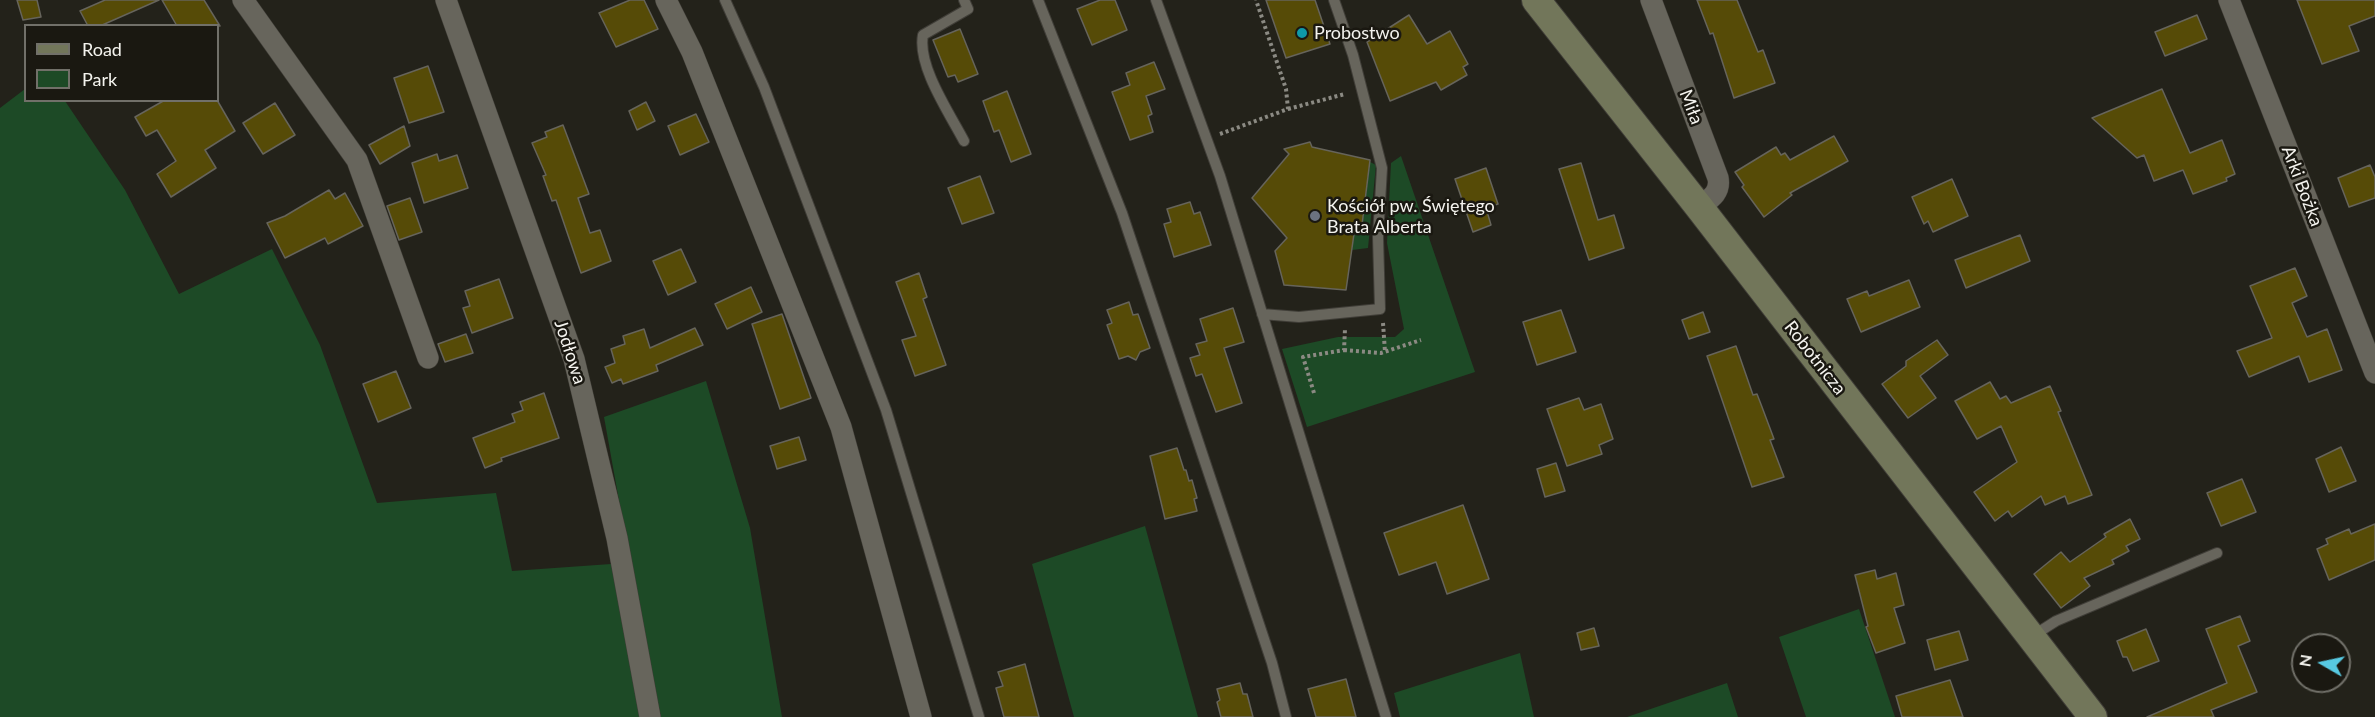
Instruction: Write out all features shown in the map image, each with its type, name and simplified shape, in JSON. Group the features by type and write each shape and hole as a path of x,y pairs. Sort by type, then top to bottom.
{"street":[{"path":"243,0 357,160 428,358"},
{"name":"Jodłowa","path":"446,0 574,359 617,538 650,717"},
{"path":"666,0 692,52 841,427 921,717"},
{"name":"Robotnicza","path":"1536,0 2093,717"},
{"name":"Miła","path":"1651,0 1718,178 1717,192 1699,207"},
{"name":"Arki Bożka","path":"2229,0 2375,373"}],"lane":[{"path":"725,0 764,87 886,410 979,717"},
{"path":"964,0 968,9 923,35 921,46 925,63 964,141"},
{"path":"1038,0 1122,213 1268,652 1286,717"},
{"path":"1156,0 1206,139 1386,717"},
{"path":"1262,314 1299,317 1380,309 1377,237 1382,168 1362,89 1334,0"},
{"path":"2031,637 2056,621 2217,553"}],"path":[{"path":"1256,0 1286,89 1288,109"},
{"path":"1206,139 1288,109 1362,89"},
{"path":"1380,309 1385,352"},
{"path":"1344,350 1346,313"},
{"path":"1314,393 1303,357 1344,350 1385,352 1420,340"}],"green space":[{"path":"24,90 24,102 66,102 125,190 179,294 272,249 320,345 377,503 496,493 512,571 611,564 641,717 0,717 0,108"},
{"path":"1401,156 1475,372 1307,427 1282,349 1338,337 1395,337 1404,329 1387,243 1391,163"},
{"path":"1370,162 1376,165 1368,248 1352,250 1354,234 1361,233"},
{"path":"706,381 750,528 782,717 661,717 637,601 604,417"},
{"path":"1145,526 1198,717 1074,717 1032,564"},
{"path":"1859,609 1895,717 1806,717 1779,637"},
{"path":"1520,653 1534,717 1400,717 1394,693"},
{"path":"1727,683 1738,717 1627,717"}],"building":[{"path":"17,0 37,0 41,17 23,20"},
{"path":"105,0 159,0 105,24 87,24 80,11"},
{"path":"162,0 204,0 219,24 176,24"},
{"path":"630,0 644,0 658,29 616,47 599,13"},
{"path":"1100,0 1115,0 1127,30 1092,45 1077,9"},
{"name":"Probostwo","path":"1266,0 1315,0 1330,44 1286,58"},
{"path":"1697,0 1737,0 1758,52 1763,50 1775,83 1734,98 1713,33 1710,34"},
{"path":"2297,0 2375,0 2375,16 2349,26 2359,51 2322,64"},
{"path":"1409,15 1427,44 1450,31 1468,64 1463,67 1467,75 1441,90 1436,82 1390,101 1367,42"},
{"path":"2197,15 2207,39 2165,56 2155,32"},
{"path":"960,29 978,74 958,82 955,75 948,77 933,40"},
{"path":"1154,62 1165,89 1146,96 1152,114 1148,116 1153,132 1130,140 1112,92 1130,85 1126,73"},
{"path":"428,66 444,112 409,123 394,78"},
{"path":"2162,89 2190,153 2222,140 2235,174 2226,178 2227,181 2193,194 2183,170 2154,181 2144,155 2137,158 2092,118"},
{"path":"1007,91 1031,154 1011,162 999,130 994,132 983,101"},
{"path":"161,102 218,102 235,131 205,150 216,168 171,197 157,174 176,161 157,130 146,136 135,117"},
{"path":"646,102 655,121 637,130 629,111"},
{"path":"275,103 295,135 263,154 243,123"},
{"path":"696,114 709,142 680,155 668,126"},
{"path":"563,125 589,194 578,198 590,233 600,230 611,261 581,273 556,200 552,201 543,176 546,175 532,143 547,137 545,132"},
{"path":"404,126 410,146 380,164 369,145"},
{"path":"1834,136 1848,161 1790,193 1792,195 1764,217 1742,187 1744,185 1735,172 1776,147 1781,155 1785,153 1790,160"},
{"name":"Kościół pw. Świętego Brata Alberta","path":"1310,142 1312,147 1370,160 1361,233 1354,234 1346,290 1284,285 1275,251 1287,238 1252,198 1289,154 1284,149"},
{"path":"437,154 439,161 457,155 468,188 424,203 412,163"},
{"path":"1581,163 1598,220 1614,215 1624,248 1589,260 1559,169"},
{"path":"2370,165 2375,177 2375,198 2349,207 2338,178"},
{"path":"1486,168 1498,204 1486,208 1491,225 1473,232 1455,179"},
{"path":"980,176 994,213 962,224 948,188"},
{"path":"1952,179 1968,216 1933,232 1928,221 1924,224 1912,197"},
{"path":"329,190 335,199 345,193 363,226 328,244 325,238 285,258 267,223 285,216"},
{"path":"410,198 422,232 399,240 387,206"},
{"path":"1190,202 1194,214 1200,212 1211,245 1174,257 1164,224 1171,222 1167,209"},
{"path":"2020,235 2030,261 1966,288 1955,260"},
{"path":"681,249 696,282 668,295 653,261"},
{"path":"2295,268 2307,296 2292,303 2307,337 2327,329 2342,370 2309,382 2299,356 2249,377 2237,351 2272,338 2250,286"},
{"path":"919,273 927,297 923,299 946,365 915,376 902,340 916,336 896,282"},
{"path":"499,279 513,318 472,333 463,308 470,306 465,291"},
{"path":"1909,280 1920,307 1861,332 1847,299 1867,291 1869,296"},
{"path":"751,287 762,312 727,329 715,304"},
{"path":"1129,302 1133,315 1138,314 1150,348 1140,352 1136,360 1128,356 1119,359 1107,325 1112,323 1107,310"},
{"path":"1233,308 1244,342 1224,348 1242,403 1216,412 1202,374 1196,376 1190,358 1200,355 1196,344 1207,341 1200,319"},
{"path":"1561,310 1576,352 1537,365 1523,322"},
{"path":"1703,312 1710,332 1689,339 1682,320"},
{"path":"782,314 811,398 780,409 752,324"},
{"path":"695,328 703,345 656,365 658,371 623,384 621,379 612,383 605,367 615,363 611,349 625,344 623,336 644,329 650,348"},
{"path":"466,334 473,353 445,362 438,344"},
{"path":"1937,340 1948,355 1920,376 1936,398 1908,418 1882,384 1906,366 1906,361"},
{"path":"1736,346 1753,395 1757,394 1774,439 1770,440 1784,477 1752,487 1707,356"},
{"path":"396,371 411,408 378,422 363,384"},
{"path":"1990,382 2000,399 2006,396 2011,403 2050,386 2061,411 2058,412 2092,495 2068,504 2065,496 2045,505 2041,496 2012,517 2008,511 1995,521 1974,492 2017,462 2001,426 1977,439 1955,401"},
{"path":"544,393 559,438 501,458 502,461 485,468 473,438 515,422 512,414 523,410 520,402"},
{"path":"1579,398 1584,410 1601,404 1613,439 1599,445 1602,454 1567,466 1547,409"},
{"path":"799,437 806,460 777,469 770,446"},
{"path":"2341,447 2356,481 2329,492 2316,459"},
{"path":"1177,448 1189,481 1192,480 1197,498 1194,499 1197,511 1165,519 1150,456"},
{"path":"1556,463 1565,491 1545,497 1537,469"},
{"path":"2242,479 2256,512 2221,526 2207,493"},
{"path":"1463,505 1489,579 1447,594 1436,562 1399,575 1384,533"},
{"path":"2130,519 2140,539 2126,546 2129,551 2112,560 2114,564 2084,578 2090,586 2061,608 2034,574 2061,552 2070,562 2106,537 2104,534"},
{"path":"2375,524 2375,560 2329,580 2317,549 2328,544 2326,539 2349,529 2351,534"},
{"path":"1875,570 1877,579 1896,573 1904,605 1894,608 1905,643 1876,653 1866,627 1868,626 1855,575"},
{"path":"2240,616 2250,641 2238,646 2257,692 2211,710 2214,717 2147,717 2227,683 2206,629"},
{"path":"1594,628 1599,646 1581,650 1577,633"},
{"path":"2146,629 2159,661 2133,671 2127,657 2123,657 2117,641"},
{"path":"1959,631 1968,660 1935,670 1927,640"},
{"path":"1025,664 1039,717 1004,717 996,688 1003,686 998,672"},
{"path":"1346,679 1356,717 1316,717 1308,689"},
{"path":"1950,680 1963,717 1902,717 1896,696"},
{"path":"1240,683 1243,694 1247,694 1253,717 1221,717 1217,702 1220,700 1217,689"}],"place":[{"name":"Probostwo","path":"1302,33"},
{"name":"Kościół pw. Świętego Brata Alberta","path":"1315,216"}]}
